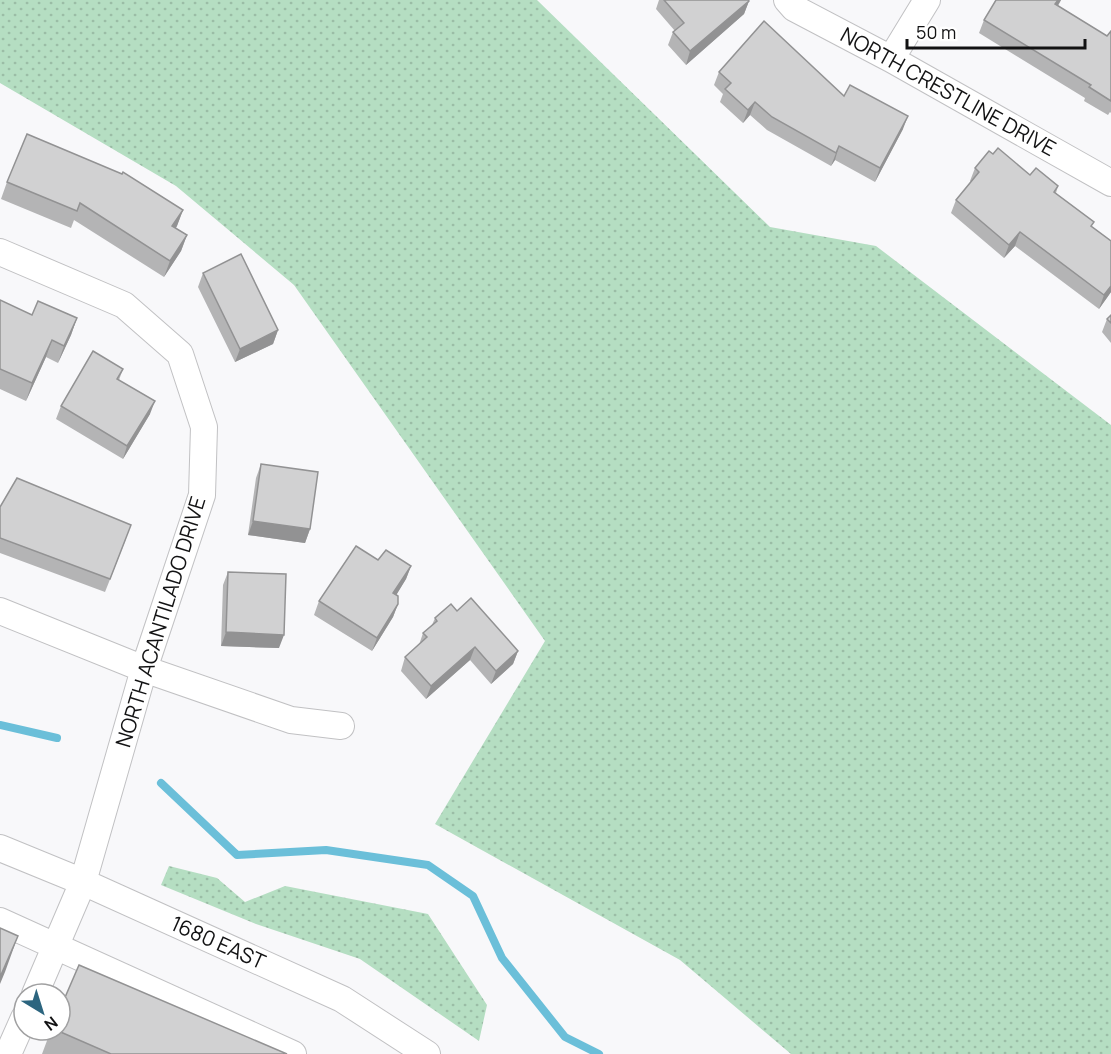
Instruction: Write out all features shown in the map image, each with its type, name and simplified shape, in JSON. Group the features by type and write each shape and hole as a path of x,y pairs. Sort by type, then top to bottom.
{"street":[{"name":"NORTH CRESTLINE DRIVE","path":"787,0 794,8 891,59 1111,183"},
{"path":"891,59 927,0"},
{"name":"NORTH ACANTILADO DRIVE","path":"0,252 124,305 180,354 204,427 202,495 144,669 83,882 40,982"},
{"path":"0,611 144,669 291,720 341,726"},
{"name":"1680 EAST","path":"0,848 83,882 342,999 428,1054"},
{"path":"0,921 293,1054"}],"green space":[{"path":"0,0 537,0 770,227 876,246 1111,425 1111,1054 791,1054 680,960 435,824 545,641 294,285 176,186 0,83"},
{"path":"169,866 217,878 245,902 285,886 428,914 487,1005 479,1041 360,959 256,924 161,885"}],"building":[{"path":"664,0 749,1 690,51 673,32 684,23"},
{"path":"996,0 1058,0 1055,4 1107,36 1111,31 1111,101 1089,87 1091,85 984,20"},
{"path":"764,21 844,96 850,85 908,116 880,168 839,146 836,153 772,117 755,102 748,110 725,89 731,83 719,72"},
{"path":"27,134 122,174 123,172 183,210 172,226 187,235 170,261 80,203 77,211 7,182"},
{"path":"998,148 1030,175 1036,168 1058,186 1054,192 1094,222 1091,226 1111,241 1111,286 1104,295 1020,232 1009,245 956,200 979,172 975,168 989,151 993,154"},
{"path":"241,254 278,330 240,349 203,273"},
{"path":"0,300 32,315 38,301 77,318 64,346 52,340 32,383 0,369"},
{"path":"93,351 123,369 117,379 155,401 127,446 61,406"},
{"path":"261,464 318,472 310,529 253,521"},
{"path":"17,478 131,525 110,579 0,538 0,507"},
{"path":"356,546 378,560 386,550 411,566 393,593 398,596 398,604 377,638 319,601"},
{"path":"228,572 286,574 284,635 226,632"},
{"path":"471,598 518,651 496,671 475,647 431,686 405,657 427,637 423,633 437,621 435,618 451,604 457,611"},
{"path":"0,928 18,936 0,977"},
{"path":"79,965 287,1054 111,1054 72,1037 72,982"}],"waterway":[{"path":"0,725 57,738"},
{"path":"161,783 237,855 326,850 428,865 473,896 502,958 565,1037 599,1054"}]}
